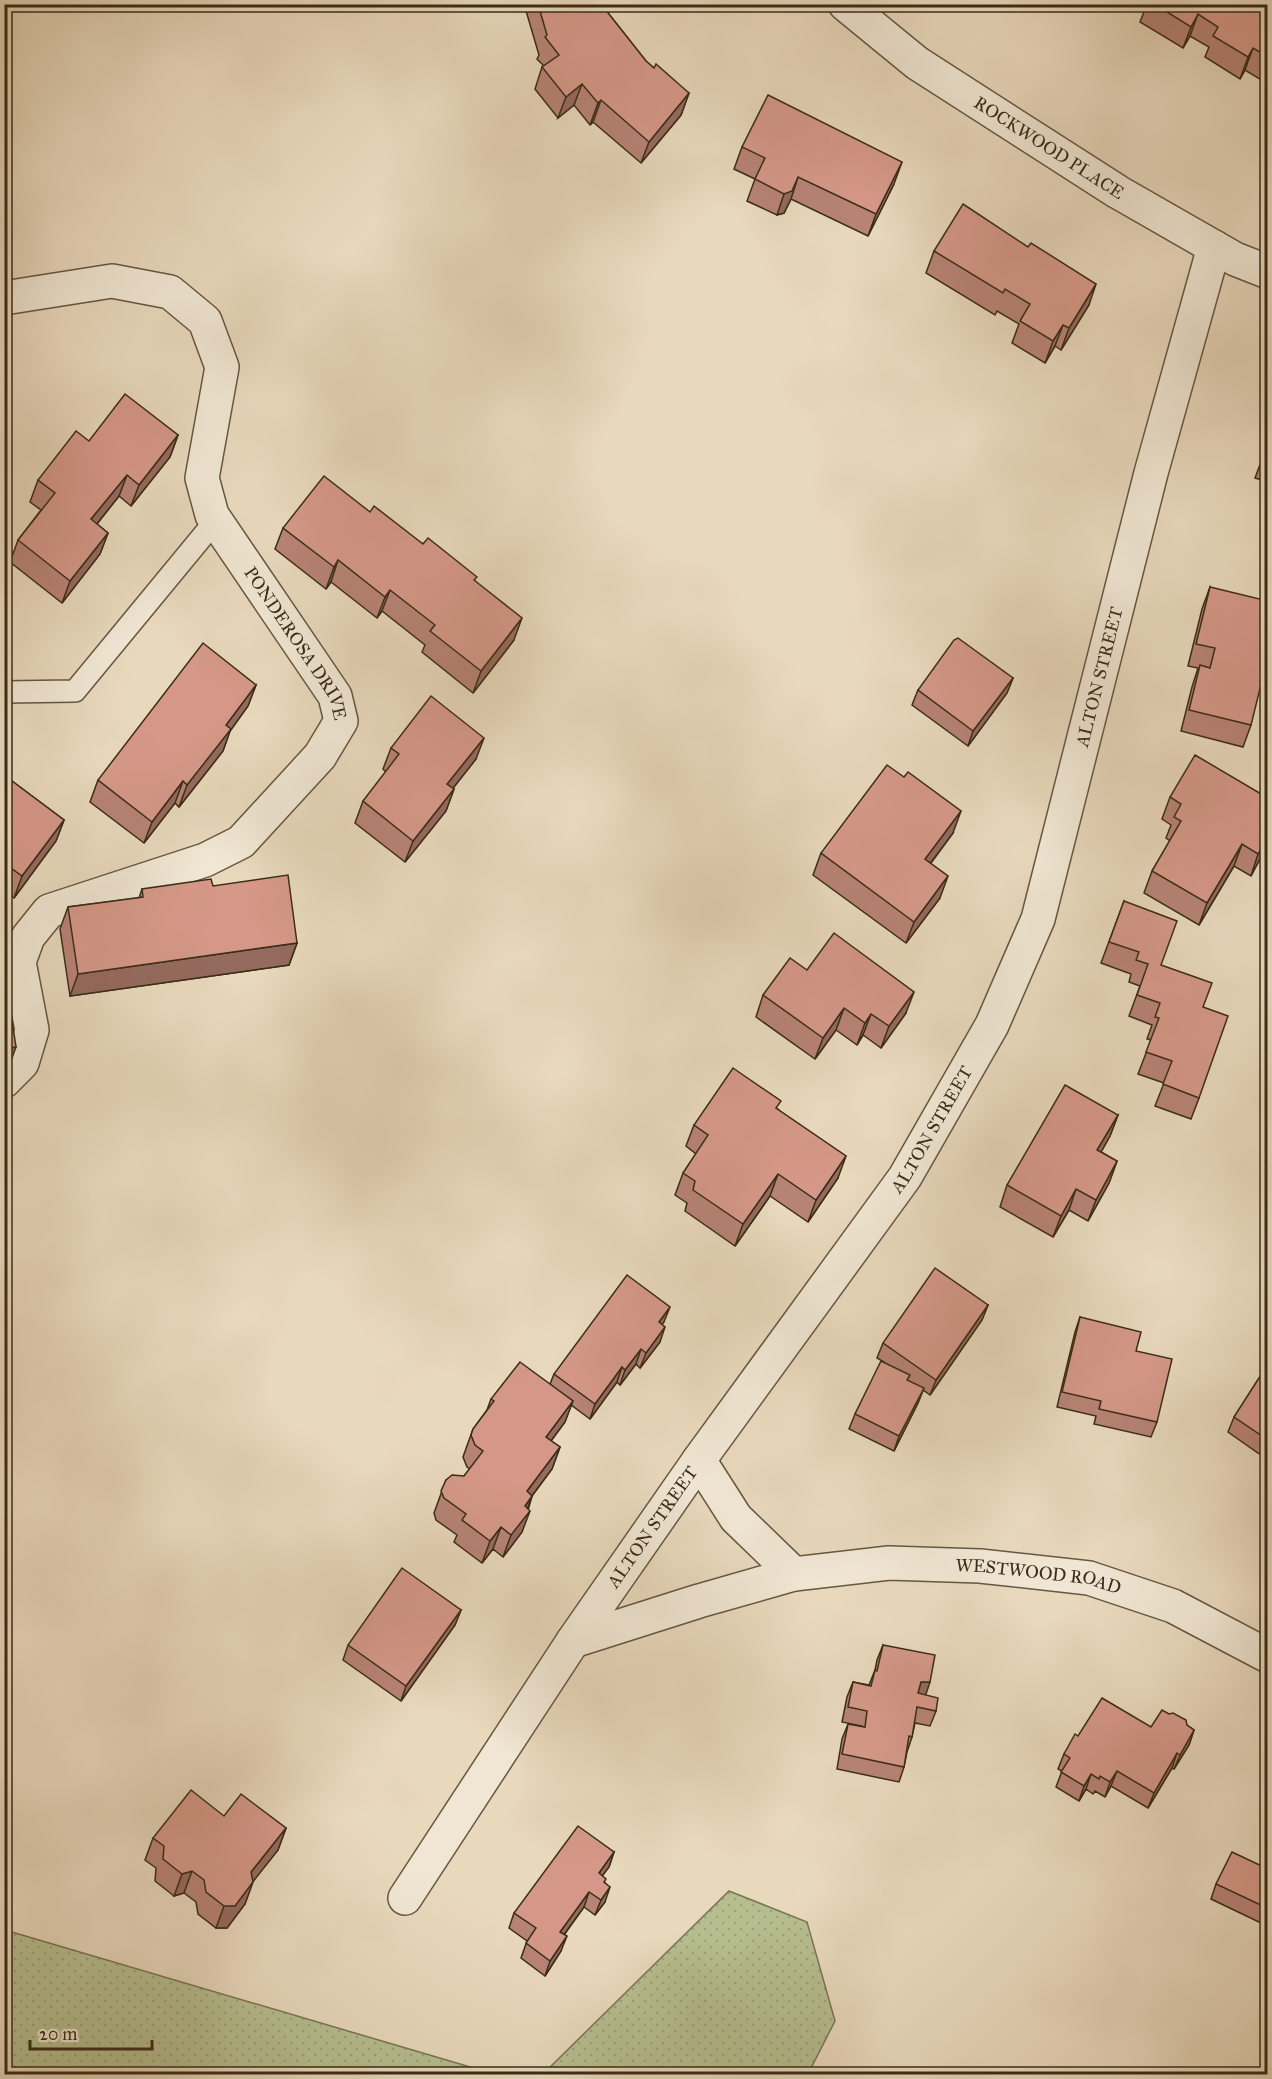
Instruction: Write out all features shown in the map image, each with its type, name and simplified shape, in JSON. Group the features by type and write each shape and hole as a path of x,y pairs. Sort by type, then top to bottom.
{"street":[{"name":"ROCKWOOD PLACE","path":"845,4 917,63 1118,192 1214,248 1268,272"},
{"name":"ALTON STREET","path":"405,1898 573,1641 699,1460 905,1177 992,1025 1038,919 1151,473 1214,248"},
{"name":"PONDEROSA DRIVE","path":"4,298 112,281 170,292 205,321 222,367 202,478 212,515 334,696 341,721 320,756 241,843 205,860 49,911 28,937 19,962 32,1030 22,1062 4,1081"},
{"path":"699,1460 736,1518 794,1574"},
{"name":"WESTWOOD ROAD","path":"573,1641 699,1600 794,1574 889,1563 980,1566 1089,1578 1173,1606 1268,1656"}],"lane":[{"path":"4,692 75,691 216,520"}],"green space":[{"path":"729,1891 807,1922 835,2021 808,2074 543,2074"},
{"path":"5,1930 494,2074 5,2074"}],"building":[{"path":"538,4 601,4 646,61 654,68 656,64 689,93 649,142 601,100 598,103 582,84 566,97 542,67 559,55 545,37 547,35"},
{"path":"1154,4 1268,4 1268,57 1253,48 1248,57 1213,36 1218,27 1198,14 1191,27"},
{"path":"768,95 902,162 876,214 798,177 792,191 784,194 755,179 765,158 742,147"},
{"path":"963,204 1028,247 1031,243 1096,284 1069,328 1063,325 1053,341 1020,321 1030,304 1005,289 1003,293 934,251"},
{"path":"125,394 178,435 139,485 127,475 91,519 108,533 70,581 18,540 55,493 38,480 76,431 89,441"},
{"path":"1268,444 1268,458 1263,456"},
{"path":"324,476 370,512 374,506 423,544 428,538 477,577 474,580 522,618 481,671 430,631 435,625 390,590 385,597 338,560 334,567 283,528"},
{"path":"1210,587 1268,601 1268,656 1251,725 1189,710 1200,665 1210,668 1215,648 1196,644"},
{"path":"958,638 1013,678 973,731 918,690 954,640"},
{"path":"203,643 256,685 226,725 231,729 187,785 183,781 152,822 98,780"},
{"path":"431,696 484,738 447,784 454,789 413,841 363,801 399,754 391,748"},
{"path":"1195,755 1268,798 1268,838 1258,854 1242,844 1207,903 1152,871 1181,821 1174,817 1181,804 1170,797"},
{"path":"887,765 904,777 908,772 961,811 925,859 948,876 914,922 821,853"},
{"path":"4,775 64,820 22,876 4,863"},
{"path":"288,875 297,943 78,974 68,907 143,897 142,889 211,879 213,886"},
{"path":"1124,901 1177,921 1161,965 1212,983 1203,1007 1228,1016 1199,1098 1163,1084 1172,1061 1146,1052 1159,1018 1155,1017 1160,1003 1137,995 1148,964 1136,960 1139,952 1109,942"},
{"path":"834,933 914,992 889,1026 871,1014 865,1023 844,1008 823,1038 763,995 790,958 807,970"},
{"path":"4,981 6,981 16,1047 4,1049"},
{"path":"733,1068 781,1101 776,1108 846,1156 816,1200 778,1174 743,1224 693,1190 695,1181 683,1173 708,1135 694,1125"},
{"path":"1065,1085 1118,1115 1097,1150 1117,1161 1096,1200 1076,1189 1061,1216 1007,1185"},
{"path":"935,1268 988,1305 936,1380 883,1343"},
{"path":"627,1275 670,1307 659,1322 665,1327 646,1353 641,1349 625,1370 622,1367 595,1404 554,1374"},
{"path":"1080,1317 1141,1332 1136,1351 1172,1359 1157,1422 1099,1409 1101,1401 1062,1392"},
{"path":"881,1361 910,1375 907,1380 924,1388 899,1436 855,1414"},
{"path":"520,1362 573,1401 546,1437 560,1447 527,1491 532,1496 525,1506 530,1511 511,1535 501,1527 490,1541 462,1520 466,1514 444,1498 441,1491 446,1480 452,1475 464,1476 483,1451 475,1445 471,1435 473,1429 494,1401 491,1399"},
{"path":"1268,1364 1268,1440 1234,1417"},
{"path":"402,1568 461,1610 406,1686 348,1645"},
{"path":"883,1645 935,1655 930,1682 921,1682 918,1693 938,1698 936,1711 917,1707 904,1767 842,1754 848,1724 865,1727 867,1711 848,1707 853,1682 871,1686"},
{"path":"1102,1698 1151,1727 1162,1710 1186,1720 1187,1725 1194,1730 1180,1755 1177,1753 1154,1793 1117,1771 1110,1782 1091,1774 1084,1786 1061,1772 1070,1758 1064,1754 1075,1734 1078,1736"},
{"path":"191,1790 224,1816 241,1794 286,1828 251,1872 253,1882 235,1906 224,1906 206,1892 204,1880 192,1871 182,1874 163,1859 164,1846 153,1838"},
{"path":"578,1826 614,1852 599,1873 610,1887 601,1900 589,1892 560,1932 567,1936 550,1961 526,1943 536,1928 514,1913"},
{"path":"1232,1852 1268,1869 1267,1908 1216,1884"}]}
